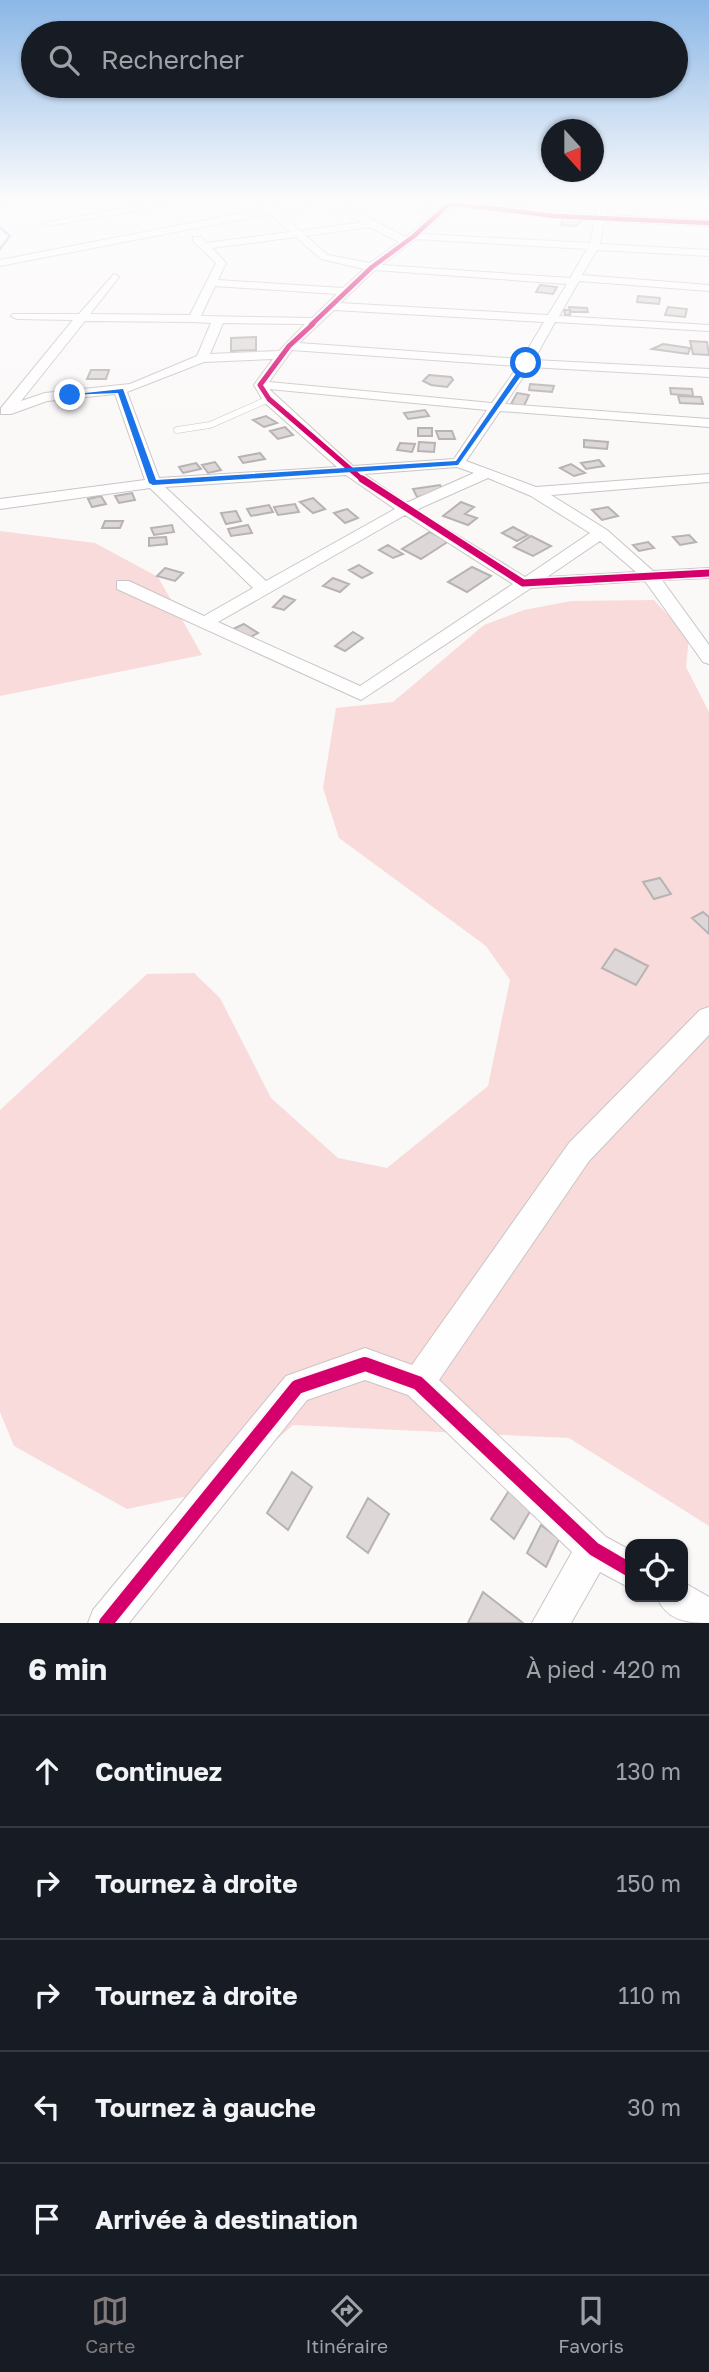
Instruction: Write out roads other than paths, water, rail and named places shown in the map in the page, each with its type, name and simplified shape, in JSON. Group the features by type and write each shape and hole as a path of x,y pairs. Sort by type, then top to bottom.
{"street":[{"path":"3,411 113,277"},
{"path":"194,319 214,277"},
{"path":"260,385 285,350 362,277"},
{"path":"537,277 709,288"},
{"path":"458,463 526,363 575,279"},
{"path":"211,283 292,285 346,292"},
{"path":"331,306 709,328"},
{"path":"17,316 315,321"},
{"path":"202,358 218,320"},
{"path":"3,411 45,397 120,391 202,358 285,350 709,373"},
{"path":"260,385 269,399 349,470 405,509 523,583 709,573"},
{"path":"260,385 331,388 640,422 709,423"},
{"path":"120,391 153,483 263,588"},
{"path":"0,504 153,483 458,463 488,472 533,492 570,511 601,533 650,577 709,658"},
{"path":"204,623 405,509 488,472"},
{"path":"533,492 709,478"},
{"path":"123,586 361,694 601,533"},
{"path":"418,1383 579,1152 709,1018"},
{"path":"106,1623 297,1387 365,1364 418,1383 594,1549 625,1567"},
{"path":"550,1623 594,1549"},
{"path":"684,1602 709,1617"}],"lane":[{"path":"177,430 210,425 269,399"}]}
